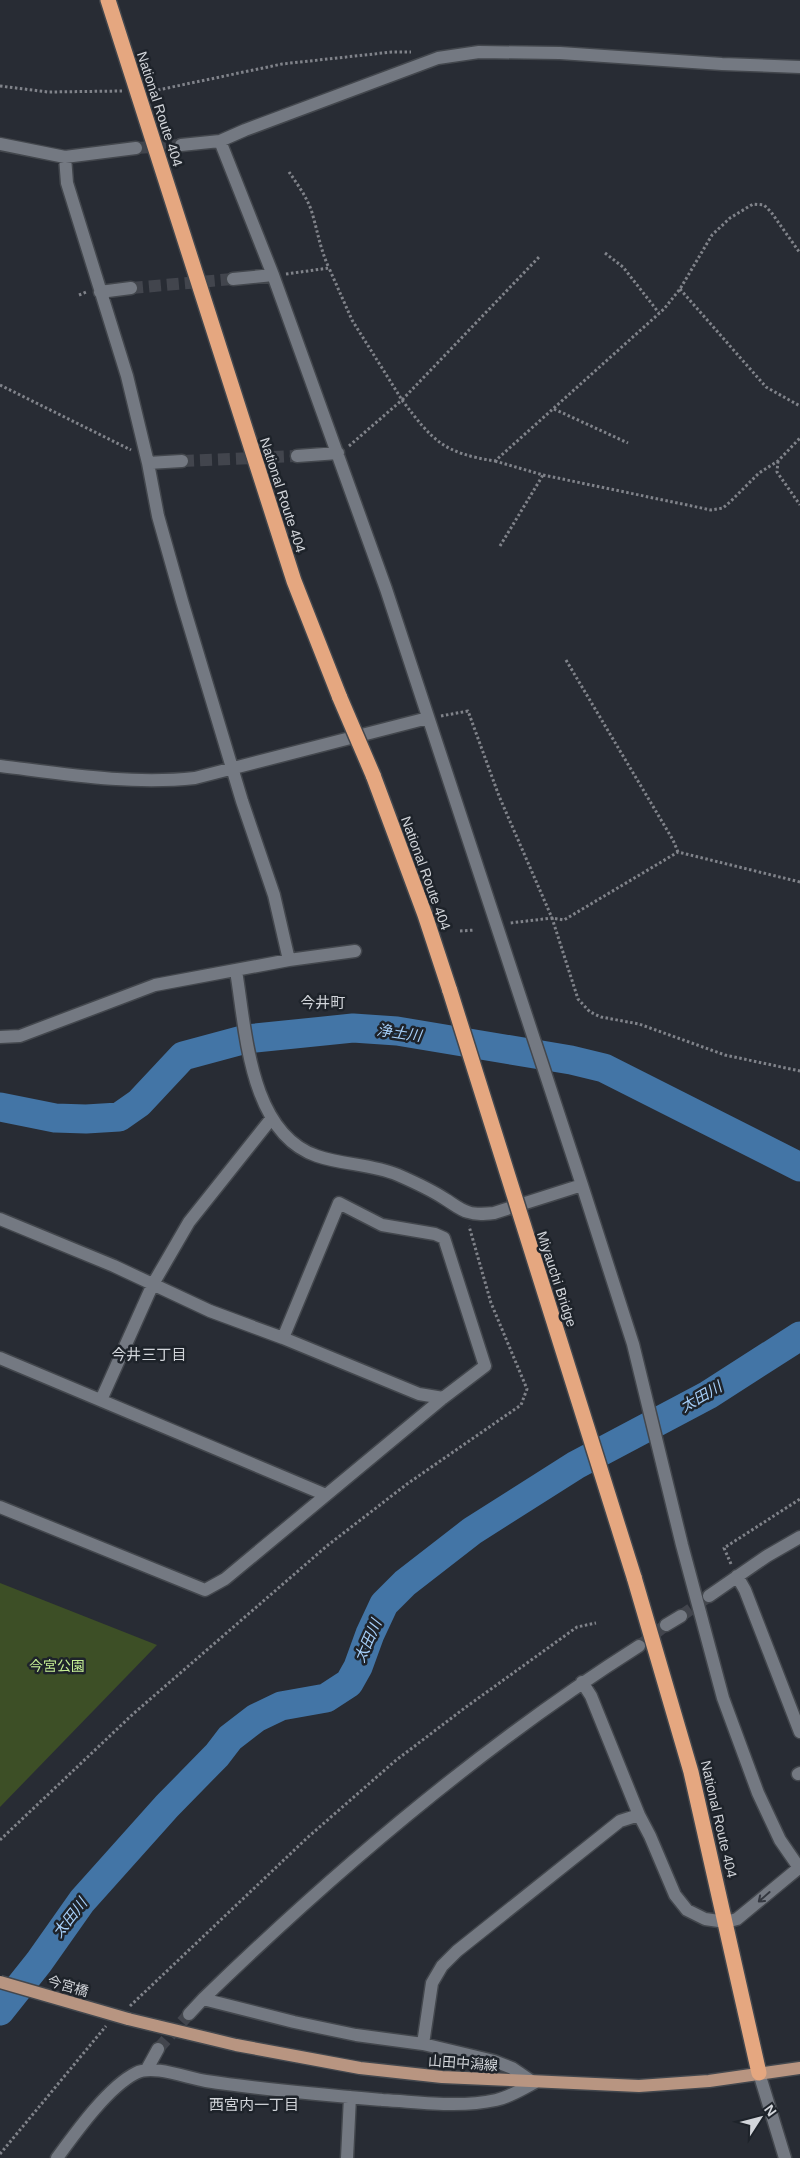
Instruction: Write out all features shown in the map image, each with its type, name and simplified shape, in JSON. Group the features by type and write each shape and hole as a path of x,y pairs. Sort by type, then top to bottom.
{"highway":[{"name":"National Route 404","path":"108,0 294,581 340,698 373,775 450,991"},
{"name":"Miyauchi Bridge","path":"450,991 634,1576"},
{"name":"National Route 404","path":"634,1576 692,1772 759,2073"}],"main road":[{"name":"今宮橋","path":"0,1982 127,2014"},
{"name":"山田中潟線","path":"127,2014 236,2045 360,2068 442,2077 534,2083 639,2086 709,2081 800,2068"}],"street":[{"path":"180,145 220,141 438,58 479,52 560,53 800,67"},
{"path":"220,141 338,452 386,589 556,1104 633,1344 682,1545 723,1698 758,1794 780,1840 800,1868 737,1919 726,1922 705,1919 687,1910 675,1896 650,1836 639,1815 591,1696 582,1682"},
{"path":"0,144 65,157 136,148"},
{"path":"65,157 67,182 127,376 148,463 158,516 179,592 232,769 274,895 289,960"},
{"path":"233,279 272,275"},
{"path":"100,292 131,288"},
{"path":"297,456 338,452"},
{"path":"148,463 182,461"},
{"path":"0,766 133,781 186,779 232,769 428,718"},
{"path":"0,1037 20,1036 155,985 289,960 355,951"},
{"path":"236,971 254,1080 271,1119 290,1140 316,1156 377,1168 396,1174 423,1186 466,1212 494,1214 582,1185"},
{"path":"101,1400 153,1284 189,1222 271,1119"},
{"path":"0,1507 205,1590 213,1587 232,1573 443,1398 485,1366 444,1238 435,1234 382,1225 339,1203 284,1338"},
{"path":"0,1219 114,1266 210,1311 284,1338 419,1394 443,1398"},
{"path":"0,1358 326,1494"},
{"path":"709,1596 767,1556 800,1537"},
{"path":"737,1576 745,1590 800,1732"},
{"path":"666,1625 681,1616"},
{"path":"189,2014 273,1930 367,1849 493,1747 582,1682 638,1646"},
{"path":"423,2044 432,1983 442,1966 457,1951 620,1822 639,1815"},
{"path":"56,2158 88,2117 118,2087 137,2072 147,2069 206,2081 350,2097 446,2104 496,2100 534,2083 512,2068 494,2061 423,2044 329,2029 203,1999"},
{"path":"147,2069 158,2049"},
{"path":"759,2073 785,2158"},
{"path":"347,2158 350,2097"}],"path":[{"path":"153,91 291,63 392,52 417,52 438,58"},
{"path":"0,86 48,92 128,91"},
{"path":"289,172 308,202 319,243 352,320 402,400 424,428 446,447 461,454 495,461 543,475 710,510 723,508 759,473 778,461 800,438"},
{"path":"495,461 659,313 680,289 712,235 730,218 753,204 764,205 800,253"},
{"path":"605,253 623,267 659,313"},
{"path":"338,452 346,449 402,400 540,256"},
{"path":"272,275 330,268"},
{"path":"680,289 766,387 800,406"},
{"path":"0,385 101,434 133,451 148,463"},
{"path":"554,409 628,443"},
{"path":"778,461 777,472 800,505"},
{"path":"500,546 543,475"},
{"path":"566,660 673,840 678,852"},
{"path":"428,718 468,711 498,796 552,918 578,999 590,1012 600,1017 639,1024 725,1055 800,1071"},
{"path":"510,924 552,918 564,920 678,852 800,882"},
{"path":"460,931 475,930"},
{"path":"0,1840 133,1714 328,1545 407,1484 521,1405 527,1389 491,1303 466,1212"},
{"path":"737,1576 724,1548 800,1499"},
{"path":"127,2014 307,1838 395,1761 577,1627 596,1624"},
{"path":"0,2154 100,2032 113,2020"}],"green space":[{"name":"今宮公園","path":"0,1583 157,1645 0,1807"}],"waterway":[{"name":"浄土川","path":"0,1107 55,1118 119,1117 139,1103 183,1056 246,1039 353,1028 397,1031 571,1060 604,1068 800,1167"},
{"name":"太田川","path":"0,2011 39,1962 82,1901 167,1806 217,1755 230,1738 256,1718 281,1706 326,1698 349,1683 358,1667 384,1604 405,1583 472,1531 576,1465 708,1395 800,1336"}],"tunnel":[{"path":"136,148 181,145"},
{"path":"131,288 233,279"},
{"path":"182,461 297,456"},
{"path":"681,1616 709,1596"},
{"path":"639,1646 666,1625"},
{"path":"158,2049 189,2014"}],"district":[{"name":"今井町","path":"323,1003"},
{"name":"今井三丁目","path":"149,1355"},
{"name":"西宮内一丁目","path":"254,2105"}]}
